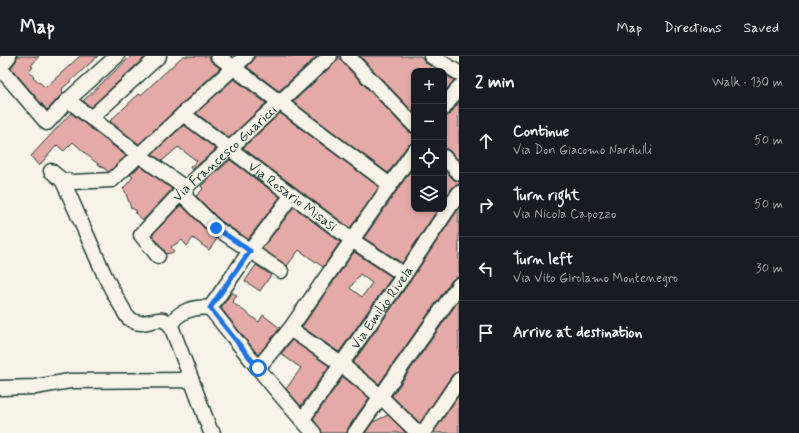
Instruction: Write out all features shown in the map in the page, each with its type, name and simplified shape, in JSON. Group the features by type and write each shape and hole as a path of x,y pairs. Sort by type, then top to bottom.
{"street":[{"path":"10,56 0,68 47,123 68,100 117,56"},
{"path":"91,118 159,56"},
{"path":"218,56 390,185"},
{"path":"62,180 73,182 112,180 246,56"},
{"name":"Via Francesco Guaricci","path":"158,256 141,235 185,188 230,149 330,56"},
{"path":"348,56 411,122"},
{"path":"431,56 455,66"},
{"path":"447,104 459,87"},
{"path":"68,100 139,155 185,188 186,198 216,228 281,271"},
{"name":"Via Rosario Misasi","path":"183,114 352,240 404,275"},
{"path":"258,368 290,330 411,155"},
{"path":"447,160 459,173"},
{"path":"51,171 62,180 114,295 128,318 140,324 163,320 168,322 171,326 210,430 213,433"},
{"name":"Via Emilio Rivela","path":"302,420 404,275 459,193"},
{"path":"210,308 292,195"},
{"path":"355,433 459,285"},
{"path":"171,326 172,322 184,312 196,308 210,308 258,368 314,433"},
{"path":"290,330 341,364 381,397 418,433"},
{"path":"423,433 459,380"},
{"path":"0,388 35,387 70,381 192,381"}],"building":[{"path":"17,56 39,56 31,66 33,67 29,72 46,87 80,56 98,56 62,89 63,93 47,110 11,68 16,61"},
{"path":"131,56 146,56 91,107 83,101"},
{"path":"183,56 210,56 210,60 220,68 139,144 110,121"},
{"path":"254,56 317,56 279,91 247,67 254,59"},
{"path":"338,56 340,56 342,62 411,133 411,144 407,146 388,173 293,102 338,59"},
{"path":"360,56 421,56 426,63 431,66 430,68 411,68 411,110"},
{"path":"447,76 454,80 447,89"},
{"path":"234,79 266,103 229,138 196,113"},
{"path":"459,102 459,161 447,149 447,116"},
{"path":"71,113 126,156 109,172 73,142 64,151 57,145 39,166 31,156"},
{"path":"280,113 379,187 350,228 243,148"},
{"path":"184,125 216,149 192,170 190,167 197,161 178,147 162,161 152,154"},
{"path":"230,160 280,197 248,239 221,221 196,196 203,189 201,186"},
{"path":"140,166 172,189 143,220 135,213 137,211 131,208 123,189 133,177 130,175"},
{"path":"411,170 411,212 436,212 402,263 364,238"},
{"path":"447,172 453,179 459,181 459,185 452,188 447,196"},
{"path":"181,205 217,239 209,250 193,238 187,246 182,240 171,247 174,252 166,254 152,235"},
{"path":"294,207 340,242 323,267 299,250 287,266 262,249"},
{"path":"459,208 459,277 452,280 379,384 353,363"},
{"path":"354,252 392,277 339,352 302,327","holes":["360,274 372,283 362,297 350,288"]},
{"path":"256,265 271,275 260,291 245,281"},
{"path":"232,292 237,296 233,303 259,322 263,315 280,328 258,355 221,308"},
{"path":"459,300 459,372 452,375 420,423 392,396"},
{"path":"292,340 329,366 301,406 286,389 301,368 281,354"},
{"path":"343,377 369,398 348,428 347,433 322,433 313,419"},
{"path":"459,395 459,433 433,433"},
{"path":"388,415 406,433 365,433 373,422"}],"route":[{"path":"216,228 250,251 210,308 258,368"}]}
